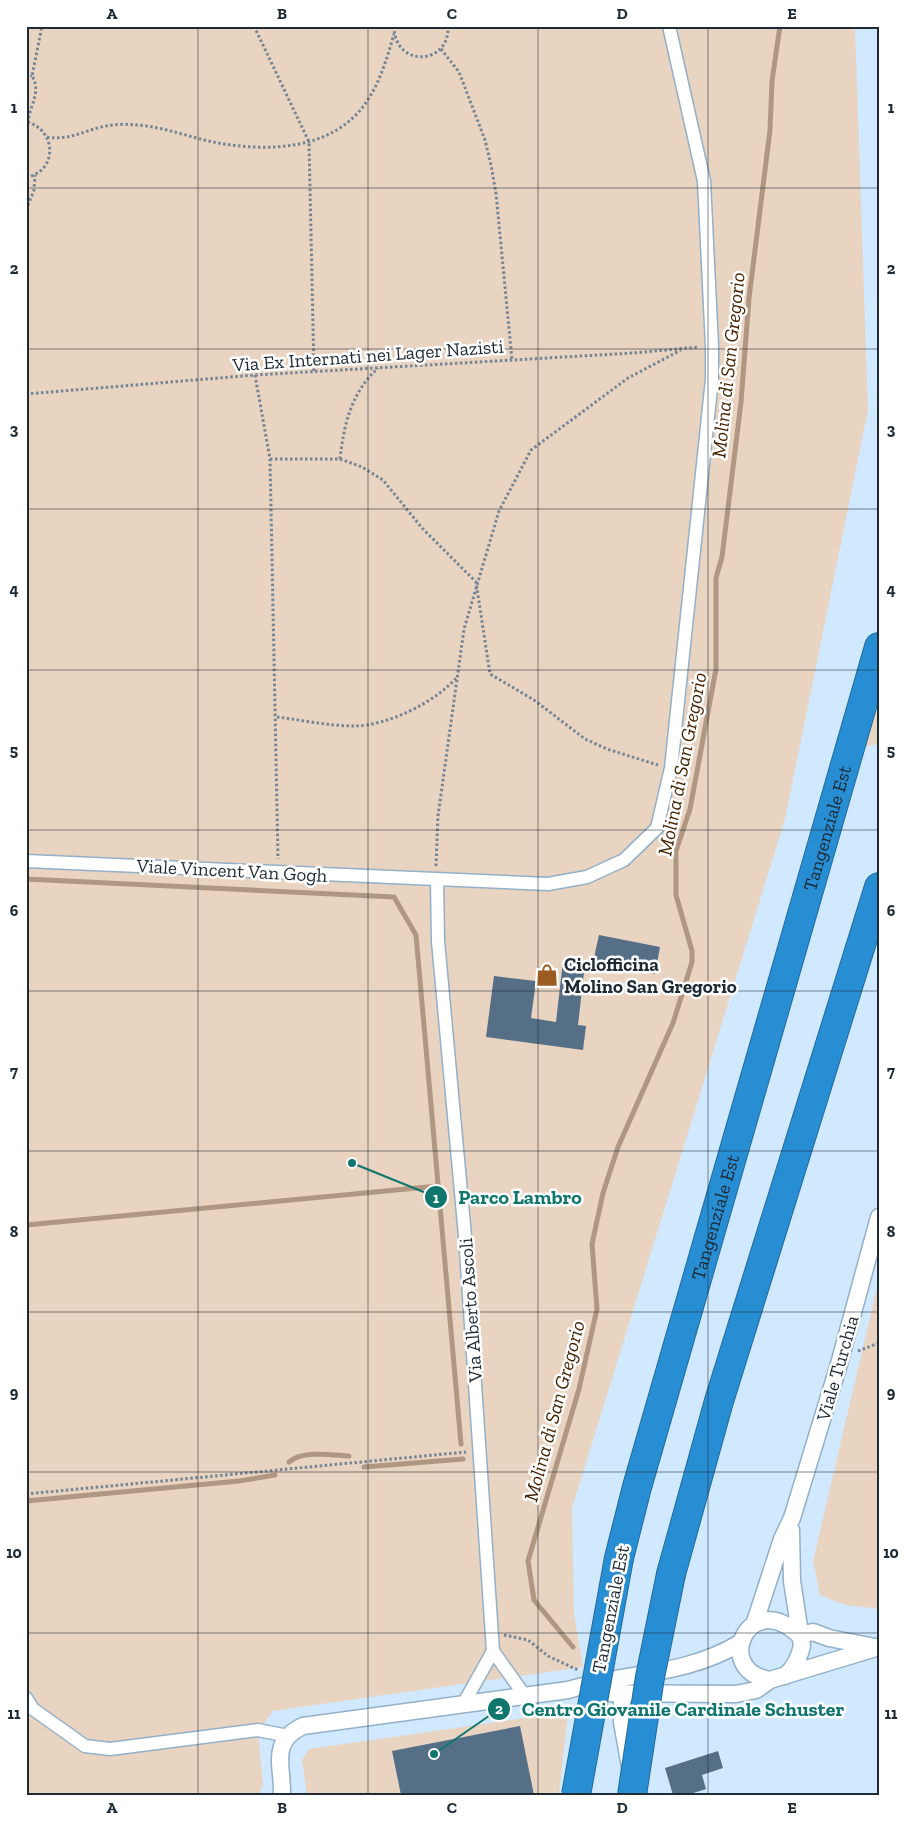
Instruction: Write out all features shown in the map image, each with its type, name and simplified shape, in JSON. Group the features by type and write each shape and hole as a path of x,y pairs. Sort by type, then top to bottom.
{"highway":[{"name":"Tangenziale Est","path":"576,1795 619,1558 637,1487 879,647"},
{"path":"632,1795 650,1677 671,1574 718,1401 879,887"}],"street":[{"name":"Viale Vincent Van Gogh","path":"26,861 548,884 587,877 624,860 657,828 671,768 712,379 704,181 669,26"},
{"name":"Via Alberto Ascoli","path":"437,879 438,941 465,1236 493,1651"},
{"name":"Viale Turchia","path":"755,1622 782,1538 792,1518 839,1364 879,1217"},
{"name":"Viale Turchia","path":"792,1518 792,1581 799,1635"},
{"path":"568,1690 591,1694 622,1692 672,1696 728,1695 756,1690 778,1678 792,1671 800,1656 802,1646 799,1635 789,1625 773,1619 755,1622 748,1628 740,1644 740,1654 747,1668 760,1678 778,1678 878,1647"},
{"path":"799,1635 813,1632 830,1638 878,1647"},
{"path":"282,1795 280,1753 288,1736 303,1726 568,1690 589,1683 680,1669 719,1656 740,1644"},
{"path":"464,1703 493,1651 525,1696"},
{"path":"622,1692 622,1722 628,1756 640,1795"},
{"path":"26,1698 34,1709 85,1746 110,1749 258,1730 279,1732 288,1736"}],"path":[{"path":"32,76 42,26"},
{"path":"254,26 309,142 314,372"},
{"path":"47,137 60,139 106,126 134,124 155,127 218,143 241,146 275,146 309,142 330,135 364,105 384,67 394,34 394,26"},
{"path":"394,34 402,49 417,57 434,54 441,49 448,35 448,26"},
{"path":"441,49 459,72 485,140 491,164 512,360"},
{"path":"26,73 32,76 36,82 36,94 27,122 39,128 50,144 49,158 41,171 26,177"},
{"path":"26,210 34,190 35,175"},
{"name":"Via Ex Internati nei Lager Nazisti","path":"26,394 255,375 712,346"},
{"path":"437,879 438,816 464,628 476,582 499,511 531,450 628,378 683,349"},
{"path":"340,459 343,435 352,400 366,380 379,368"},
{"path":"255,375 270,459 277,717 278,872"},
{"path":"270,459 340,459 362,467 383,480 422,528 476,582 490,674 534,700 585,739 607,749 671,768"},
{"path":"277,717 355,726 393,719 447,689 458,676"},
{"path":"26,1494 480,1451"},
{"path":"492,1634 513,1635 528,1640 548,1656 583,1672"}],"shaded area":[{"path":"26,26 855,26 868,410 785,819 572,1508 574,1613 583,1667 273,1711 258,1731 263,1784 259,1795 26,1795"},
{"path":"879,677 879,744 861,747"},
{"path":"879,1279 879,1609 845,1605 820,1595 813,1561"},
{"path":"568,1712 559,1795 307,1795 302,1760 309,1749"}],"building":[{"path":"599,935 660,947 655,974 593,962"},
{"path":"563,961 585,963 578,1025 586,1026 583,1050 486,1037 494,976 536,981 531,1018 556,1022"},
{"path":"520,1726 534,1795 401,1795 392,1751"},
{"path":"718,1751 723,1768 702,1775 706,1789 687,1795 673,1795 665,1768"}],"waterway":[{"name":"Molina di San Gregorio","path":"573,1647 534,1600 528,1561 579,1389 597,1309 592,1244 603,1193 618,1147 673,1023 692,962 692,951 676,895 676,851 690,809 716,669 716,578 722,557 741,402 749,298 770,130 772,81 780,26"},
{"path":"26,879 394,897 416,935 461,1444"},
{"path":"26,1225 438,1186"},
{"path":"289,1462 295,1458 310,1455 349,1456"},
{"path":"364,1467 463,1459"},
{"path":"26,1501 239,1481 275,1475"}],"place":[{"name":"Ciclofficina Molino San Gregorio","path":"547,975"},
{"name":"Parco Lambro","path":"352,1163"},
{"name":"Centro Giovanile Cardinale Schuster","path":"434,1754"}]}
